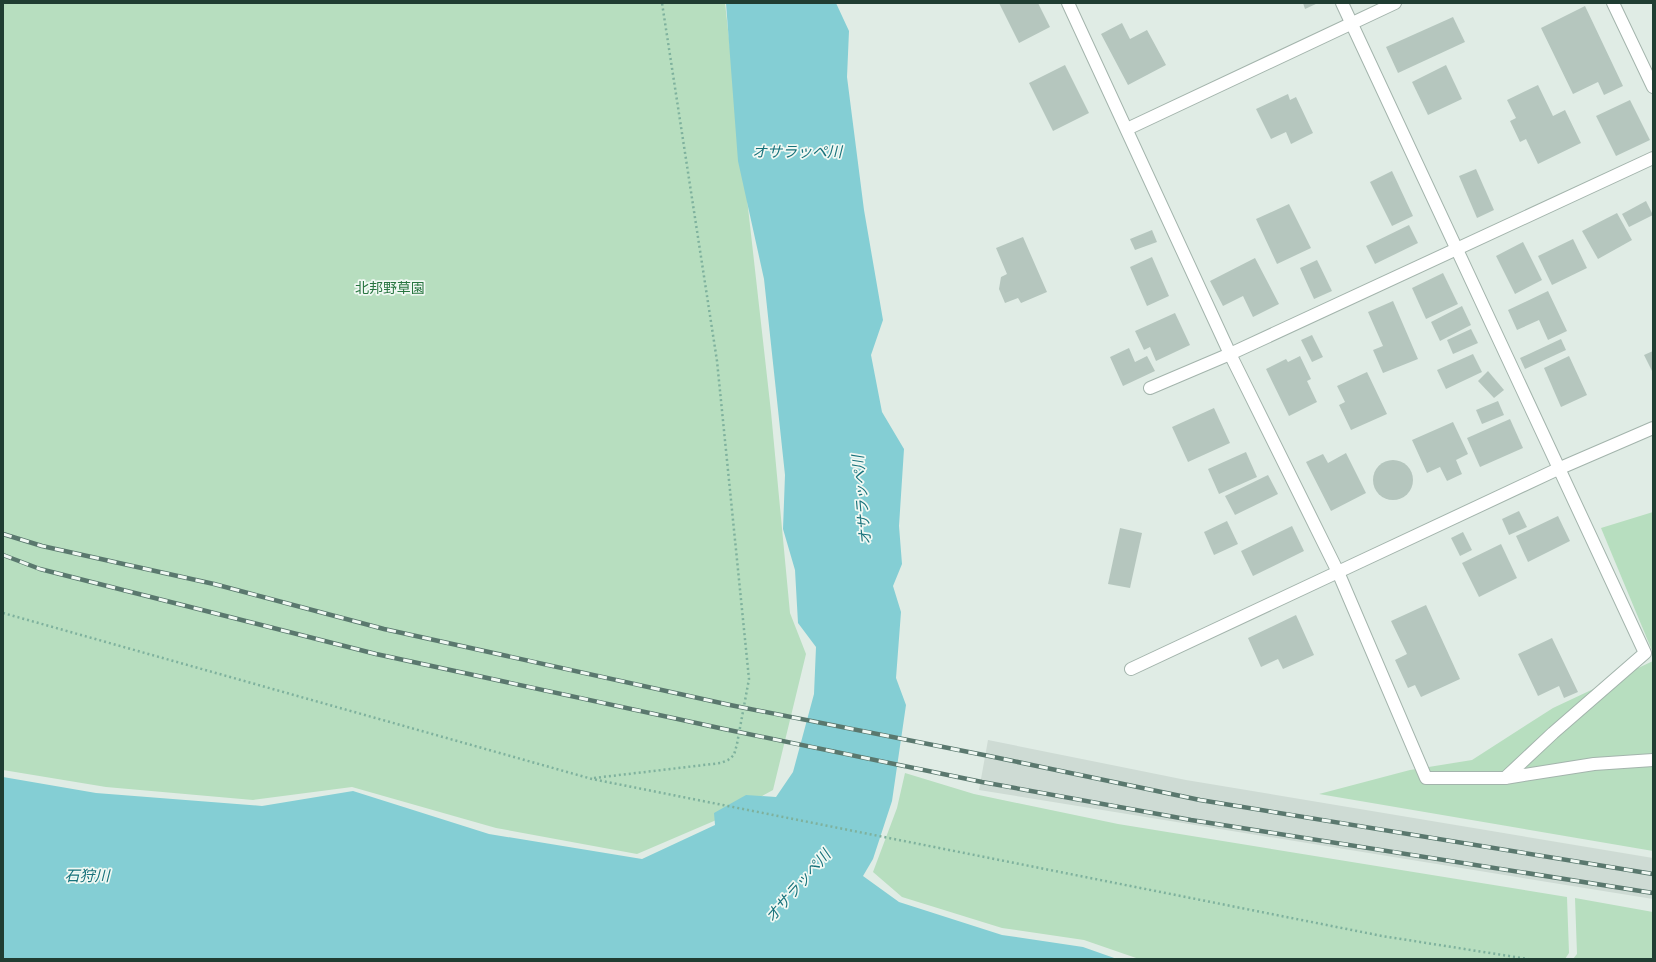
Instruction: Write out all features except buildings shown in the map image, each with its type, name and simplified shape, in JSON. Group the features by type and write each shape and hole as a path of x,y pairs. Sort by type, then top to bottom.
{"street":[{"path":"1068,3 1230,354 1338,572 1426,778 1505,778 1594,764 1653,760"},
{"path":"1342,3 1645,653 1553,733 1505,778"},
{"path":"1127,129 1395,3"},
{"path":"1613,3 1653,87"},
{"path":"1150,388 1230,354 1653,158"},
{"path":"1131,669 1558,469 1653,428"}],"path":[{"path":"592,779 721,763 728,760 734,755 737,744 749,679 717,362 662,3"},
{"path":"3,613 592,779 893,837 1382,936 1528,959"}],"shaded area":[{"path":"988,740 1186,780 1653,858 1653,899 979,790"}],"green space":[{"name":"北邦野草園","path":"3,3 725,3 771,412 790,613 806,654 773,790 728,815 637,854 496,828 352,787 253,800 106,787 3,770"},
{"path":"1653,512 1653,653 1601,528"},
{"path":"1653,661 1653,851 1319,794 1410,770 1472,760 1553,708"},
{"path":"905,773 974,794 1118,824 1567,897 1569,953 1565,959 1139,959 1084,940 1002,928 902,897 873,872 897,808"},
{"path":"1575,898 1653,912 1653,959 1573,959 1577,954"}],"water":[{"path":"726,3 836,3 849,31 847,77 864,210 883,320 871,355 882,412 904,449 899,526 902,564 893,586 901,612 896,678 906,705 892,801 873,859 863,876 899,902 1002,935 1083,947 1117,959 3,958 3,777 96,793 262,806 353,791 489,834 642,859 715,825 714,813 746,795 776,797 793,772 814,694 816,647 798,623 795,570 783,529 785,475 764,279 738,161"}],"railway":[{"path":"3,534 42,546 214,584 384,629 730,705 989,756 1200,800 1653,874"},
{"path":"3,555 40,569 376,654 724,729 982,782 1191,820 1653,893"}],"water label":[{"name":"オサラッペ川","path":"797,152"},
{"name":"オサラッペ川","path":"862,500"},
{"name":"石狩川","path":"87,876"},
{"name":"オサラッペ川","path":"798,886"}]}
